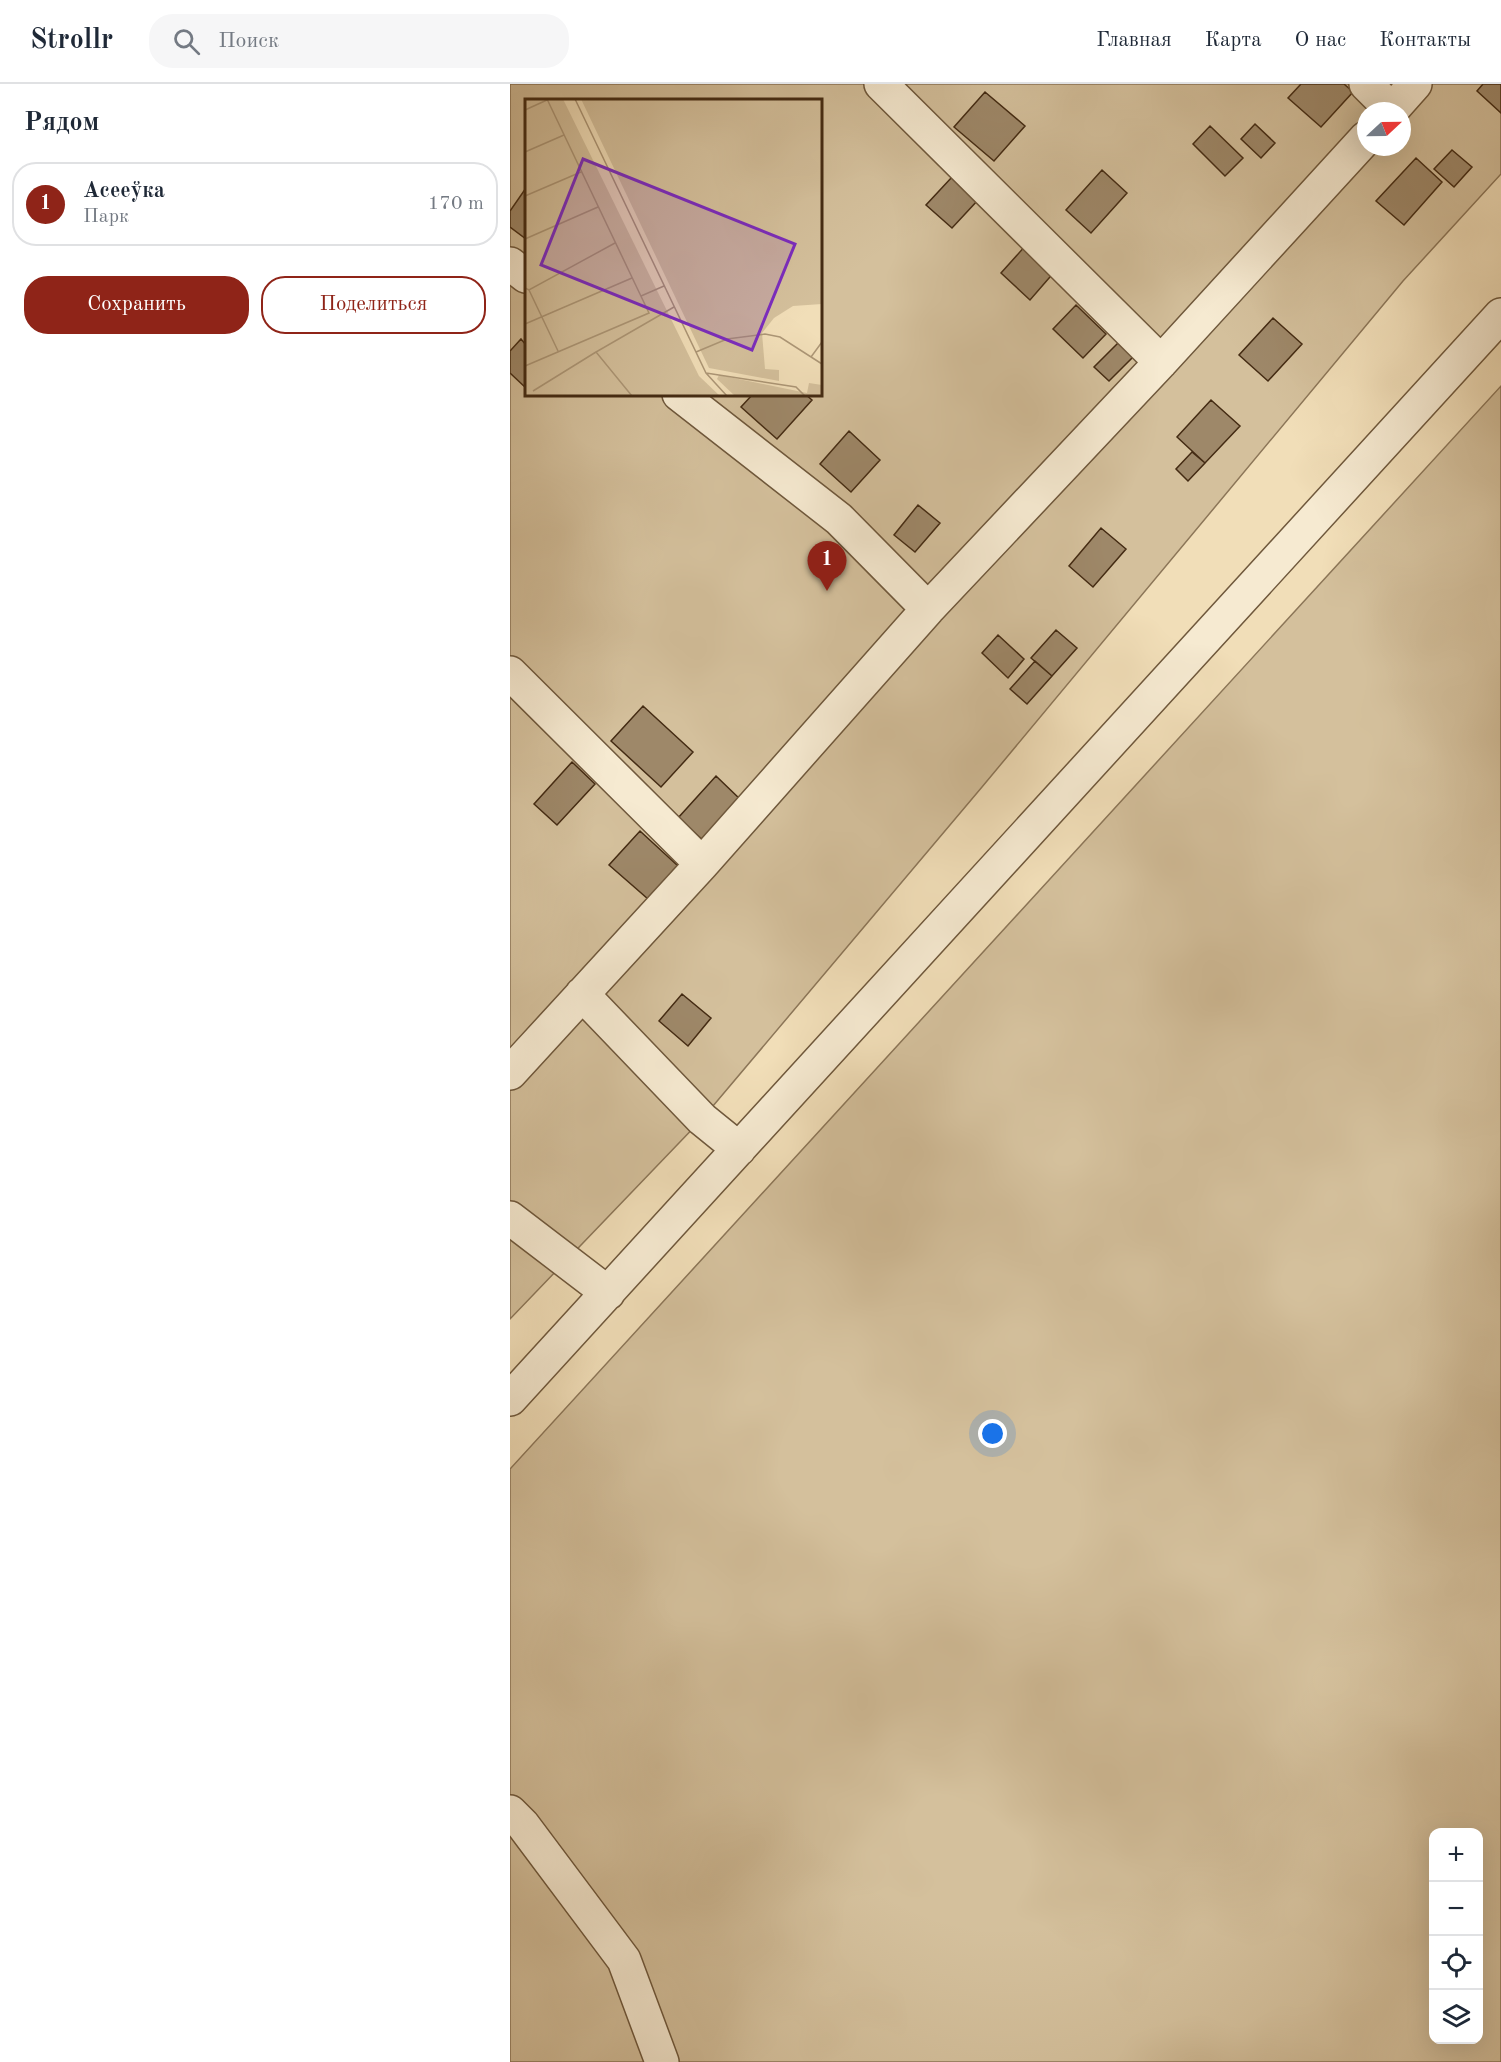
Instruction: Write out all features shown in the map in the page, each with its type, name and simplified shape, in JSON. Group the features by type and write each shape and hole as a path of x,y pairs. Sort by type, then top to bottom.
{"street":[{"path":"881,84 1161,362"},
{"path":"1366,84 1383,102"},
{"path":"1398,102 1415,84"},
{"path":"510,1073 702,864 928,609 1161,362 1357,148"},
{"path":"510,264 525,275"},
{"path":"510,1399 1501,315"},
{"path":"682,396 839,519 928,609"},
{"path":"510,674 702,864"},
{"path":"582,994 702,1119 739,1149"},
{"path":"510,1218 608,1293"},
{"path":"510,1812 523,1824 624,1960 662,2062"}],"shaded area":[{"path":"510,84 1501,84 1501,174 1403,281 702,1119 510,1319"},
{"path":"1501,386 1501,2062 510,2062 510,1469"}],"building":[{"path":"1301,84 1344,84 1353,92 1321,127 1288,98"},
{"path":"1483,84 1501,84 1501,113 1477,91"},
{"path":"985,92 1025,126 994,161 954,127"},
{"path":"1255,124 1275,143 1261,158 1241,139"},
{"path":"1210,126 1243,158 1225,176 1193,144"},
{"path":"1452,150 1472,167 1454,187 1434,169"},
{"path":"1416,158 1442,182 1404,225 1376,201"},
{"path":"1102,170 1127,193 1091,233 1066,210"},
{"path":"952,177 978,200 952,228 926,205"},
{"path":"525,189 525,238 510,227 510,211"},
{"path":"1027,244 1056,270 1030,300 1001,273"},
{"path":"1076,305 1106,334 1083,358 1053,329"},
{"path":"1273,318 1302,344 1268,381 1239,355"},
{"path":"521,339 525,344 525,387 510,373 510,351"},
{"path":"1119,342 1134,356 1109,381 1094,367"},
{"path":"751,396 807,396 812,400 777,439 741,407"},
{"path":"1211,400 1240,426 1205,463 1177,437"},
{"path":"849,431 880,460 851,492 820,464"},
{"path":"1192,452 1205,463 1188,481 1176,469"},
{"path":"918,505 940,523 915,552 894,535"},
{"path":"1101,528 1126,549 1093,587 1069,566"},
{"path":"1056,630 1077,648 1052,676 1031,658"},
{"path":"998,635 1024,659 1008,678 982,653"},
{"path":"1035,661 1052,676 1027,704 1010,689"},
{"path":"643,706 693,752 661,787 611,741"},
{"path":"572,762 595,784 557,825 534,804"},
{"path":"716,776 742,801 705,842 678,818"},
{"path":"640,831 678,866 648,899 609,865"},
{"path":"682,994 711,1018 688,1046 659,1021"}],"place":[{"name":"Асееўка","path":"827,591"}]}
